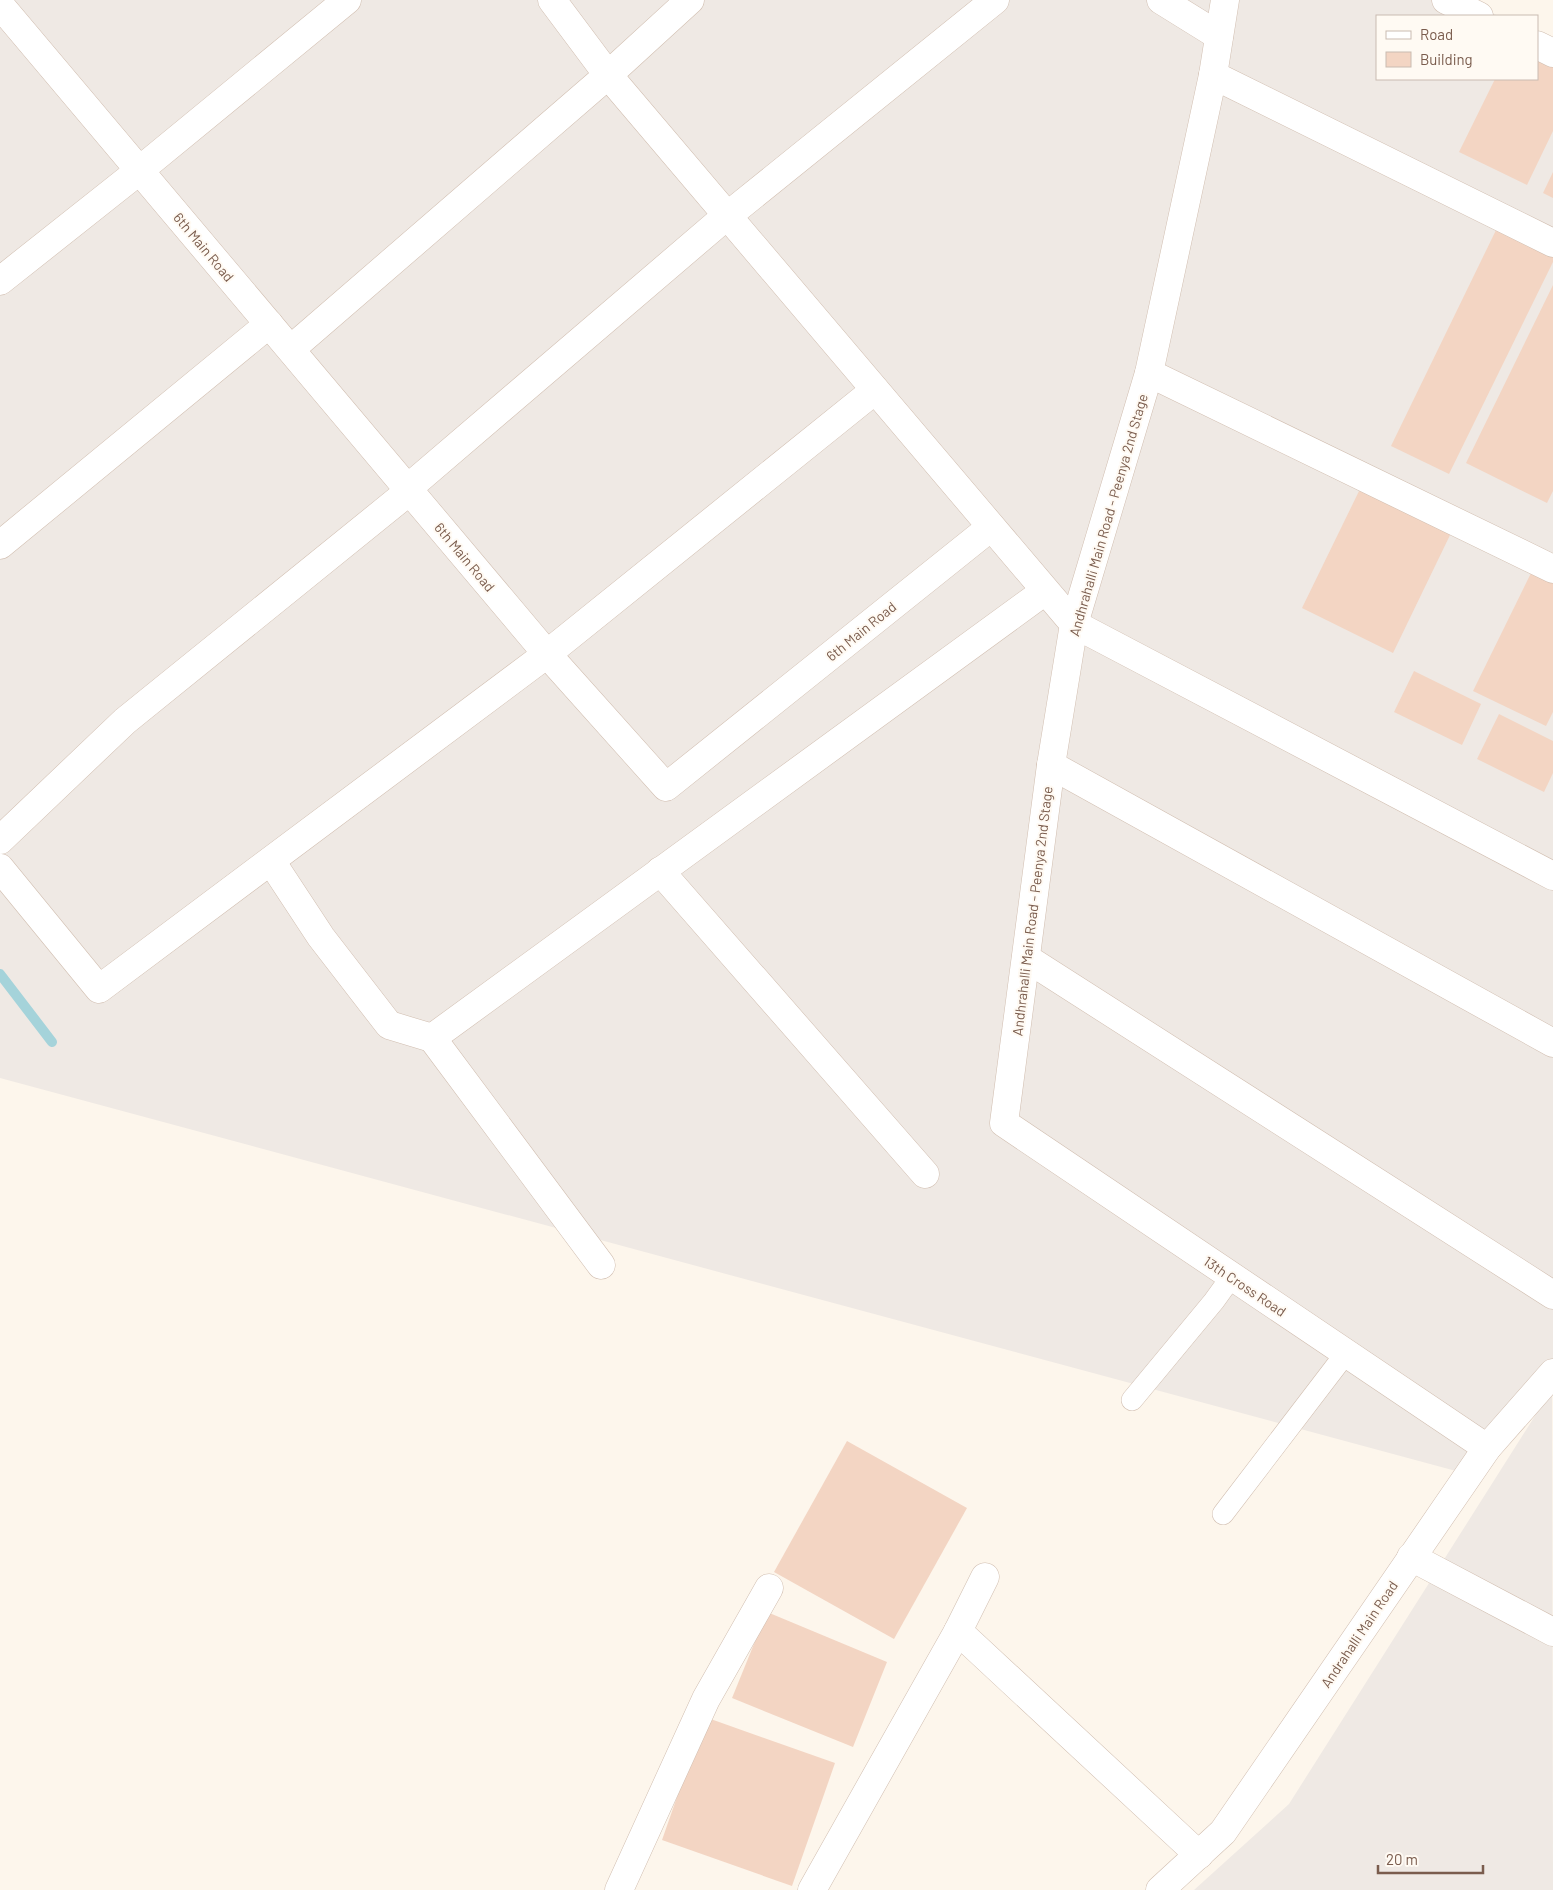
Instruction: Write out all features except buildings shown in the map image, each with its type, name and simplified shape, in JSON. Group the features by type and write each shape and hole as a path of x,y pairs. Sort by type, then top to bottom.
{"street":[{"path":"0,5 6,0"},
{"path":"0,281 347,0"},
{"path":"552,0 608,75 1074,624 1553,876"},
{"path":"291,349 608,75 690,0"},
{"path":"0,840 125,721 402,498 407,488 724,218 725,214 736,209 995,0"},
{"path":"1161,0 1219,36"},
{"name":"Andhrahalli Main Road - Peenya 2nd Stage","path":"1004,1123 1051,765 1074,624 1149,373 1213,75 1225,0"},
{"path":"1446,0 1479,10"},
{"name":"6th Main Road","path":"0,5 547,654 666,787 991,527"},
{"path":"1538,46 1553,53"},
{"path":"1213,75 1553,243"},
{"path":"0,545 269,324"},
{"path":"1149,373 1553,569"},
{"path":"0,868 99,989 547,654 875,390"},
{"path":"432,1038 1045,591"},
{"path":"1051,765 1553,1043"},
{"path":"271,861 321,937 389,1025 432,1038 601,1265"},
{"path":"660,871 926,1174"},
{"path":"1026,958 1553,1295"},
{"name":"13th Cross Road","path":"1004,1123 1486,1448"},
{"name":"Andrahalli Main Road","path":"1160,1890 1224,1832 1486,1448 1553,1373"},
{"path":"1411,1557 1553,1632"},
{"path":"812,1890 958,1631 985,1577"},
{"path":"618,1890 706,1699 769,1588"},
{"path":"958,1631 1199,1855"}],"lane":[{"path":"1132,1400 1232,1276"},
{"path":"1224,1514 1346,1353"}],"shaded area":[{"path":"0,0 1467,0 1496,15 1376,15 1376,80 1538,80 1538,38 1553,45 1553,1364 1456,1471 0,1078"},
{"path":"1552,1389 1553,1890 1194,1890 1289,1804"}],"waterway":[{"path":"0,974 52,1042"}]}
